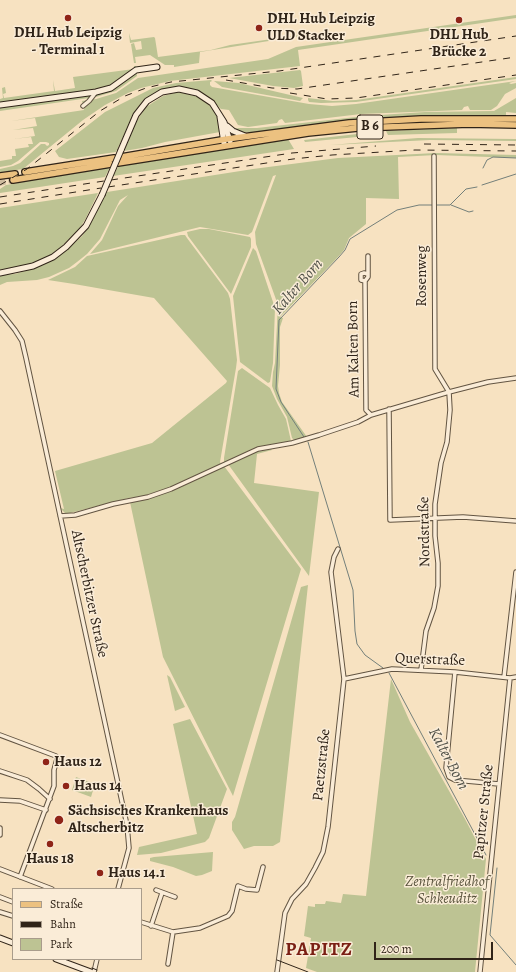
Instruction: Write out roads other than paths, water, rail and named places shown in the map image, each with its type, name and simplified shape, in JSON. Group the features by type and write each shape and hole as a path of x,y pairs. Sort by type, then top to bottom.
{"main road":[{"name":"B 6","path":"121,157 245,136 386,120 467,118 516,119"},
{"name":"B 6","path":"118,163 308,134 358,128 437,124 516,125"},
{"path":"25,172 114,158"},
{"path":"13,180 111,164"},
{"path":"0,176 15,174"}],"street":[{"path":"0,105 96,92 110,88 136,70 157,67"},
{"path":"0,273 22,270 43,262 60,252 72,242 86,226 102,195 136,115 140,108 150,98 162,92 179,89 197,93 212,103 219,113 226,126 228,146"},
{"path":"83,106 96,92"},
{"path":"219,113 227,139"},
{"path":"226,126 245,136"},
{"name":"Rosenweg","path":"434,156 435,369 449,392"},
{"name":"Am Kalten Born","path":"368,256 368,277 365,281 366,410 371,415"},
{"name":"Am Kalten Born","path":"365,281 361,280 361,274 368,274"},
{"name":"Altscherbitzer Straße","path":"0,311 22,341 127,825 129,839 127,859 118,888"},
{"path":"60,516 75,515 113,504 148,497 171,489 258,449 292,443 319,435 358,422 371,415 389,409 449,392 488,382 516,378"},
{"name":"Nordstraße","path":"421,670 426,631 434,608 438,586 435,518 436,490 449,428 449,392"},
{"path":"389,409 390,520 463,516 516,521"},
{"name":"Paetzstraße","path":"277,972 285,913 292,899 306,884 323,852 328,827 344,679 331,572 334,557 338,549"},
{"path":"504,677 516,572"},
{"name":"Querstraße","path":"344,679 392,669 455,672 510,678 516,677"},
{"path":"455,672 446,768 449,777 455,780 499,784"},
{"name":"Papitzer Straße","path":"480,972 510,678"},
{"path":"0,735 56,756 57,759 54,773 54,786 50,799 20,877"},
{"path":"0,771 27,780 50,799"},
{"path":"0,800 20,801 46,810"},
{"path":"0,828 0,835"},
{"path":"142,922 173,932 200,928 228,916 232,911 238,886 246,889 257,890 263,867"},
{"path":"0,869 49,888"},
{"path":"156,890 175,897"},
{"path":"150,926 162,893"},
{"path":"0,896 12,902"},
{"path":"0,912 12,916"},
{"path":"168,964 173,932"},
{"path":"0,938 12,943"},
{"path":"58,960 78,970 92,972 97,960"}],"waterway":[{"path":"483,168 487,160 493,157 516,158"},
{"name":"Kalter Born","path":"482,185 516,174"},
{"name":"Kalter Born","path":"436,205 450,205 466,189 477,187"},
{"name":"Kalter Born","path":"304,437 281,402 276,389 279,320 339,257 345,250 350,239 397,210 419,205 432,205"},
{"path":"451,205 469,212 473,211"},
{"name":"Kalter Born","path":"308,442 353,590 357,644 365,655 383,668"},
{"name":"Kalter Born","path":"389,673 486,855"},
{"name":"Kalter Born","path":"497,868 490,935 516,965"}],"tunnel":[{"path":"0,183 13,180"}],"tram line":[{"path":"277,960 308,972"},
{"path":"92,968 97,970"}],"railway":[{"path":"0,185 27,169 100,111 125,96 146,88 171,82 279,71 516,36"},
{"path":"226,80 272,88 297,89 516,57"},
{"path":"290,93 327,99 356,98 516,75"},
{"path":"424,144 516,145"},
{"path":"111,180 292,153 376,146"},
{"path":"108,187 293,159 332,155 415,150 516,151"},
{"path":"0,197 104,181"},
{"path":"0,204 101,188"}],"place":[{"name":"DHL Hub Leipzig - Terminal 1","path":"68,18"},
{"name":"DHL Hub Brücke 2","path":"459,20"},
{"name":"DHL Hub Leipzig ULD Stacker","path":"259,28"},
{"name":"Haus 12","path":"46,762"},
{"name":"Haus 14","path":"66,786"},
{"name":"Sächsisches Krankenhaus Altscherbitz","path":"59,820"},
{"name":"Haus 18","path":"50,844"},
{"name":"Haus 14.1","path":"100,873"}],"district":[{"name":"PAPITZ","path":"319,950"}],"park label":[{"name":"Zentralfriedhof Schkeuditz","path":"447,890"}]}
